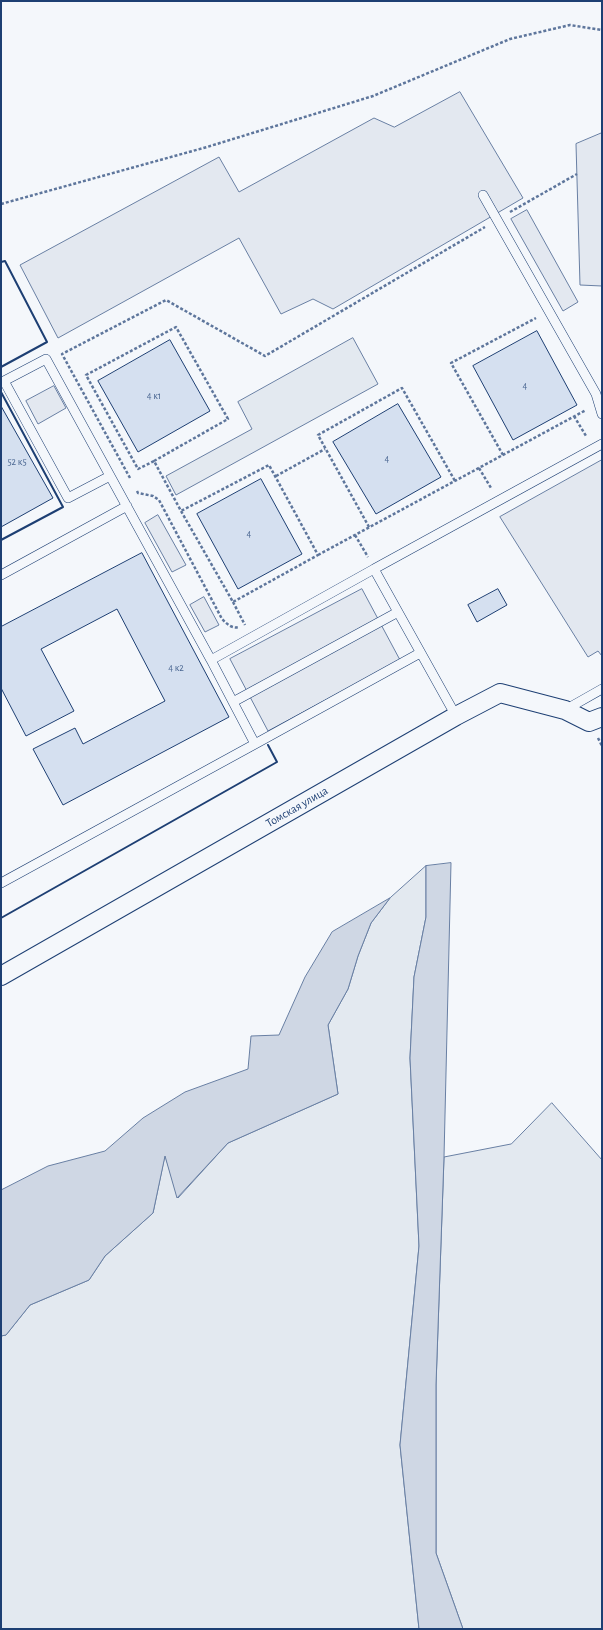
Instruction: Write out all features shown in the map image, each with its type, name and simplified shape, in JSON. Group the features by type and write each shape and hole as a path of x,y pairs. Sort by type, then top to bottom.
{"street":[{"name":"Томская улица","path":"1,976 456,716 500,693 565,710 589,722 602,717"}],"lane":[{"path":"483,195 596,394 602,414"},
{"path":"110,476 68,498 4,381 46,359 211,660 255,744"},
{"path":"211,660 602,444"},
{"path":"1,575 127,506"},
{"path":"374,570 456,716"},
{"path":"233,702 398,612"},
{"path":"1,884 420,653"},
{"path":"565,710 602,689"}],"path":[{"path":"1,204 207,147 373,96 510,39 570,25 602,30"},
{"path":"130,479 62,354 166,300 265,356 577,174"},
{"path":"503,455 451,363 535,317 539,324"},
{"path":"176,327 228,419 154,461 138,469 86,375 176,327"},
{"path":"369,527 318,435 402,388 455,481"},
{"path":"233,602 586,410 583,403"},
{"path":"574,416 594,449"},
{"path":"276,476 325,449"},
{"path":"154,461 252,637"},
{"path":"181,511 269,465 318,555"},
{"path":"479,468 498,501"},
{"path":"134,486 138,493 153,496 159,500 222,619 235,628 252,621"},
{"path":"355,535 368,558 375,554"}],"shaded area":[{"path":"460,92 523,198 333,309 313,299 281,314 239,238 58,338 20,265 219,157 239,192 374,118 394,127"},
{"path":"602,133 602,286 580,285 576,144"},
{"path":"527,210 578,302 563,311 511,219"},
{"path":"353,338 378,384 176,495 166,476 252,429 238,402"},
{"path":"54,386 66,408 38,424 26,401"},
{"path":"602,460 602,656 598,651 588,657 500,517"},
{"path":"158,515 186,565 172,572 145,523"},
{"path":"362,589 400,660 268,731 230,659"},
{"path":"204,597 219,625 205,632 190,605"},
{"path":"451,863 444,1157 436,1385 436,1553 463,1629 419,1629 400,1445 419,1246 410,1058 414,977 426,917 426,866"},
{"path":"426,866 426,917 414,977 410,1058 419,1246 400,1445 419,1629 1,1629 1,1336 6,1335 30,1305 89,1280 105,1256 153,1213 165,1155 178,1198 228,1143 338,1094 328,1025 348,989 358,956 371,923 390,898"},
{"path":"390,898 371,923 358,956 348,989 328,1025 338,1094 228,1143 177,1198 165,1156 153,1213 105,1256 89,1280 30,1305 6,1335 1,1336 1,1190 48,1166 105,1151 143,1118 185,1092 248,1069 251,1036 279,1035 305,977 332,932"},
{"path":"552,1103 602,1160 602,1629 463,1629 436,1553 436,1385 444,1157 511,1144"}],"building":[{"path":"537,331 577,405 513,440 473,366"},
{"path":"170,340 210,411 138,452 98,381"},
{"path":"398,404 441,477 376,514 333,442"},
{"path":"1,406 53,498 1,527"},
{"path":"261,479 302,554 238,589 197,514"},
{"path":"142,553 229,717 63,805 33,749 75,728 83,744 165,701 117,609 41,649 74,711 26,736 1,688 1,627"},
{"path":"498,589 507,605 477,622 468,605"}],"wall":[{"path":"1,262 5,261 47,342 1,367"},
{"path":"1,392 63,507 1,540"},
{"path":"1,918 277,762 268,745"}]}
